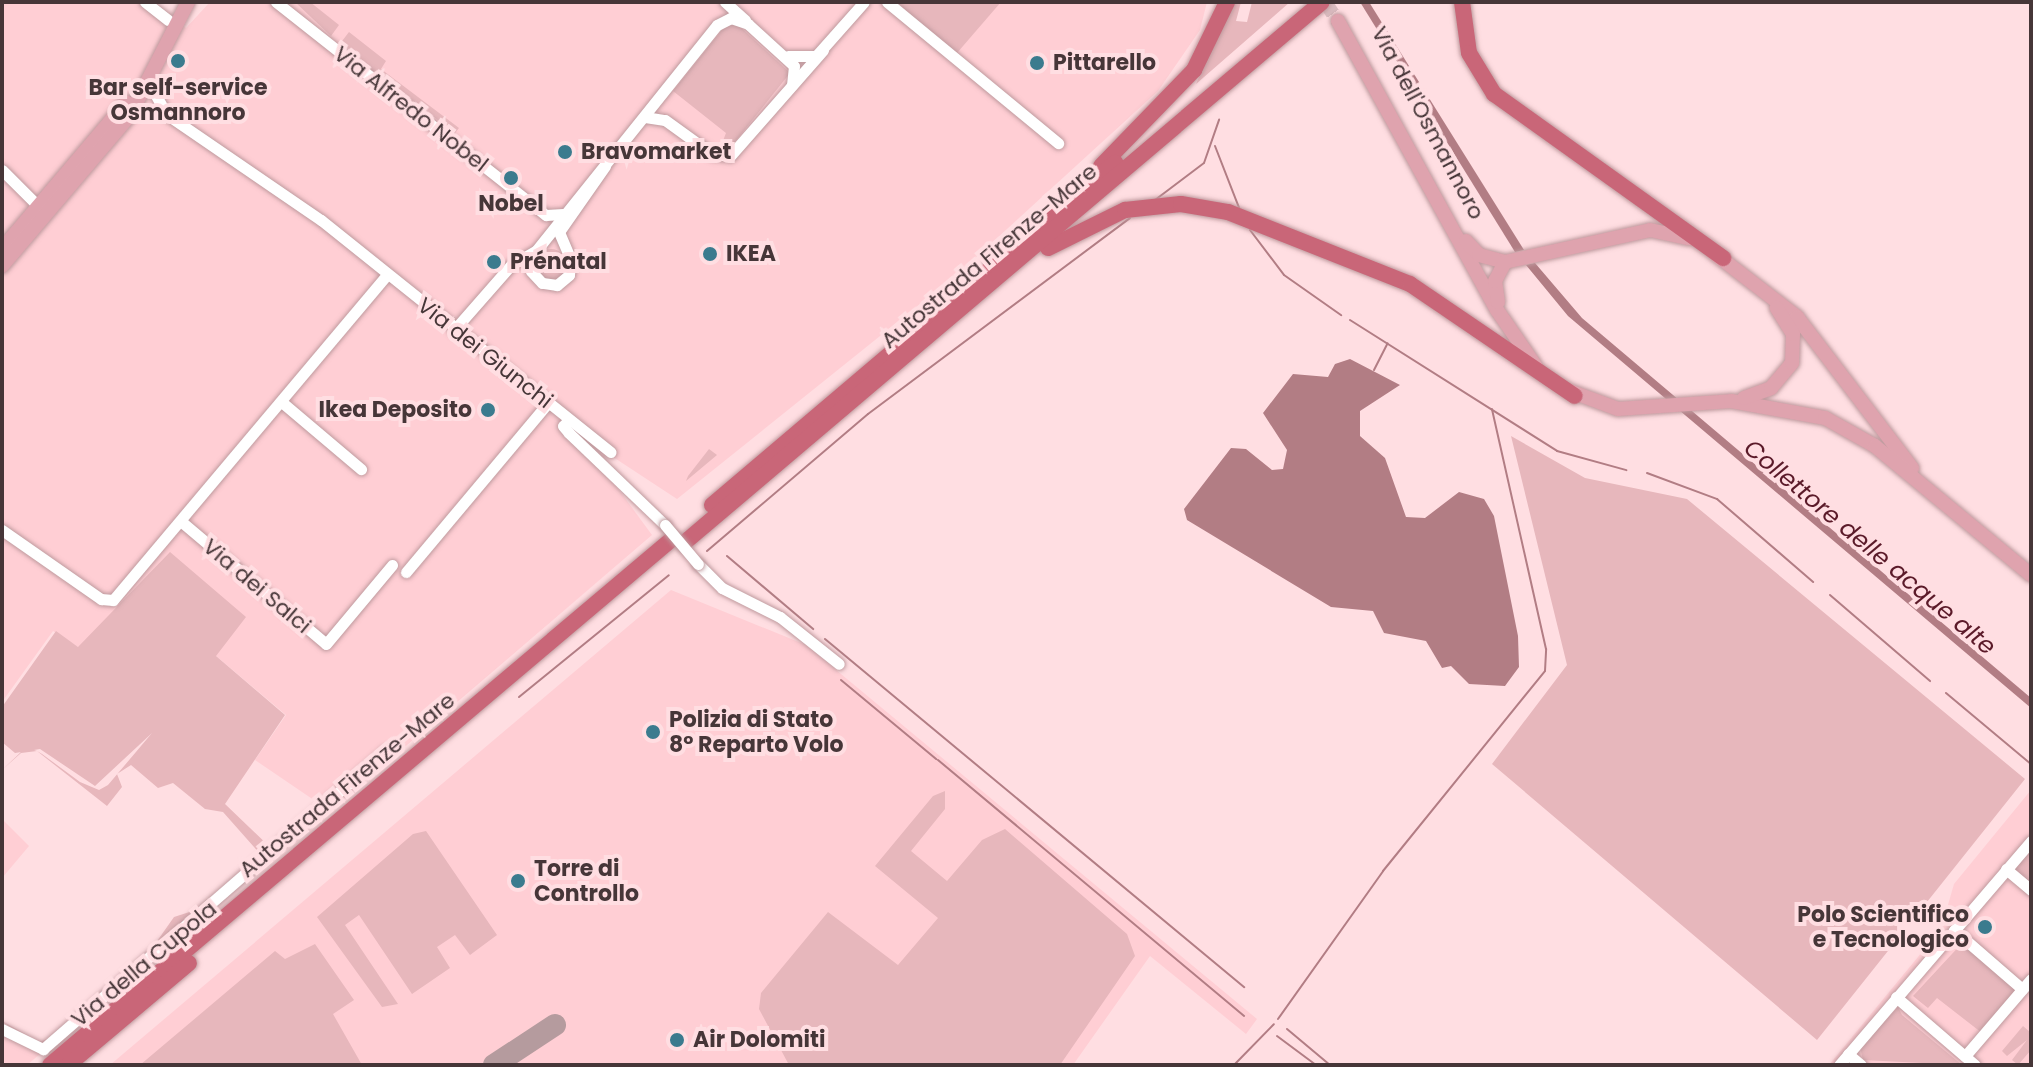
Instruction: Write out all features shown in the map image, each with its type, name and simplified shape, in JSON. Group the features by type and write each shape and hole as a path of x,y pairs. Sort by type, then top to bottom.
{"highway":[{"path":"1034,233 1183,84 1227,2"},
{"path":"1462,2 1469,53 1494,94 1723,258"},
{"name":"Autostrada Firenze-Mare","path":"50,1065 1034,233 1315,3"},
{"name":"Autostrada Firenze-Mare","path":"68,1065 676,537 890,369 1315,3"},
{"path":"890,369 1061,238 1125,210 1181,204 1219,210 1366,263 1575,396"}],"main road":[{"path":"137,94 175,2"},
{"path":"2,266 42,211 148,81 188,2"},
{"name":"Via dell'Osmannoro","path":"1930,489 1812,333 1759,285 1723,258 1662,230 1505,262 1468,244 1342,18 1512,331 1535,365 1575,396 1618,409 1654,409 1731,401 1797,409 1836,423 1930,489 2031,575"},
{"path":"2,249 42,211"},
{"path":"1505,262 1494,286 1512,331"},
{"path":"1731,401 1771,388 1792,363 1787,321 1759,285"}],"street":[{"path":"145,2 168,20"},
{"name":"Via Alfredo Nobel","path":"276,2 546,215"},
{"path":"540,282 531,267 541,245 717,25 723,2 783,53 796,69 792,85"},
{"path":"663,94 659,109 667,121 712,154 730,156 864,2"},
{"path":"887,2 1058,143"},
{"path":"717,25 731,18 748,24"},
{"path":"783,53 802,61 823,50"},
{"name":"Via dei Giunchi","path":"148,81 166,114 387,275 569,420 563,426 569,433 676,537 722,588 780,617 839,664"},
{"path":"645,117 667,121"},
{"path":"507,271 540,282 567,278 571,260 563,247 560,229 605,166"},
{"path":"2,170 42,211"},
{"path":"541,245 546,215 564,214"},
{"path":"454,330 507,271 541,245 563,247"},
{"path":"2,530 104,601 136,575 183,523 284,404 387,275"},
{"path":"406,572 548,403"},
{"path":"284,404 361,469"},
{"path":"569,420 611,452"},
{"name":"Via dei Salci","path":"183,523 326,644 392,565"},
{"name":"Via della Cupola","path":"2,1029 43,1049 386,751"},
{"path":"1839,1065 2031,841"},
{"path":"2006,869 2031,890"},
{"path":"1954,930 2022,989"},
{"path":"1965,1056 2031,979"},
{"path":"1896,997 1975,1065"},
{"path":"1848,1054 1861,1065"}],"shaded area":[{"path":"2,2 154,2 186,28 210,2 1207,2 1200,30 1158,91 961,271 677,499 607,453 600,464 652,535 330,811 255,760 286,715 215,655 78,647 53,631 2,702"},
{"path":"295,2 310,2 339,25 331,36"},
{"path":"896,2 1001,2 957,53"},
{"path":"1232,2 1241,2 1236,21 1247,22 1252,2 1290,2 1196,84"},
{"path":"1360,2 1369,2 1524,250 1515,252"},
{"path":"736,23 790,73 730,148 719,151 726,133 673,91 726,25"},
{"path":"349,32 386,61 381,69 459,128 455,133 339,45"},
{"path":"551,249 562,254 567,265 562,276 551,281 540,276 535,265 540,254"},
{"path":"1535,263 1582,318 2031,698 2031,708 1568,316 1526,265"},
{"path":"1350,359 1400,385 1360,411 1360,436 1385,458 1406,517 1425,518 1459,492 1484,499 1494,516 1518,636 1519,667 1505,686 1469,684 1451,666 1442,668 1426,641 1384,633 1373,611 1331,607 1187,520 1184,509 1231,448 1246,449 1272,470 1283,469 1287,450 1263,413 1293,374 1328,377 1335,364"},
{"path":"1511,436 1585,478 1687,499 2025,779 1817,1040 1492,764 1567,665"},
{"path":"709,449 717,455 686,481 688,476"},
{"path":"170,552 246,617 216,656 285,715 225,804 273,850 246,875 51,1041 34,1046 2,1021 39,1042 52,1037 141,964 174,917 208,906 262,856 223,812 205,809 173,783 158,788 131,765 118,774 152,733 95,786 40,749 21,753 2,770 21,752 15,753 2,742 2,707 56,631 78,647"},
{"path":"671,590 806,645 1257,1019 1246,1034 1150,956 1073,1065 110,1065"},
{"path":"37,751 80,782 99,790 117,774 122,787 107,806"},
{"name":"Polo Scientifico e Tecnologico","path":"2031,790 2031,1065 1829,1065 1941,929 1954,884"},
{"path":"945,791 945,809 911,851 947,881 982,840 1005,829 1127,934 1135,956 1060,1065 789,1065 759,1009 761,993 828,912 898,965 938,918 875,866 933,796"},
{"path":"2,819 29,846 2,878"},
{"path":"426,831 497,935 470,955 455,935 437,947 450,968 412,994 359,915 345,925 398,1004 382,1007 317,917 413,834"},
{"path":"2031,847 2031,888 2011,871"},
{"path":"1964,941 2020,989 1982,1033 1937,998 1928,1008 1913,996"},
{"path":"315,944 354,1000 333,1014 362,1065 140,1065 275,951 285,959"},
{"path":"1898,1007 1902,1015 1962,1065 1863,1060 1860,1047"},
{"path":"2023,1026 2031,1033 2031,1050 2018,1065 2012,1060 2027,1040 2007,1056 2002,1051"},
{"path":"2,1032 40,1054 27,1065 2,1065"}],"waterway":[{"path":"1155,200 1204,163 1219,120"},
{"path":"1215,146 1240,210"},
{"path":"707,551 868,414 1130,218"},
{"path":"1250,230 1284,275 1341,315"},
{"path":"1350,320 1557,451 1626,470"},
{"path":"1374,370 1388,343"},
{"path":"1278,1019 1383,871 1545,671 1546,649 1492,409"},
{"path":"1647,473 1717,499 1813,582"},
{"path":"727,556 813,629"},
{"path":"519,697 669,575"},
{"path":"1830,595 1930,681"},
{"path":"825,639 1244,987"},
{"path":"841,680 936,759"},
{"path":"1946,693 2031,764"},
{"path":"938,760 1244,1016"},
{"path":"1234,1065 1274,1024"},
{"path":"1287,1029 1330,1065"},
{"path":"1277,1036 1316,1065"}],"taxiway":[{"path":"494,1065 555,1025"}],"tunnel":[{"path":"1325,2 1338,21"}],"place":[{"name":"Bar self-service Osmannoro","path":"178,61"},
{"name":"Pittarello","path":"1037,63"},
{"name":"Bravomarket","path":"565,152"},
{"name":"Nobel","path":"511,178"},
{"name":"IKEA","path":"710,254"},
{"name":"Prénatal","path":"494,262"},
{"name":"Ikea Deposito","path":"488,410"},
{"name":"Polizia di Stato 8° Reparto Volo","path":"653,732"},
{"name":"Torre di Controllo","path":"518,881"},
{"name":"Polo Scientifico e Tecnologico","path":"1985,927"},
{"name":"Air Dolomiti","path":"677,1040"}],"water label":[{"name":"Collettore delle acque alte","path":"1870,547"}]}
